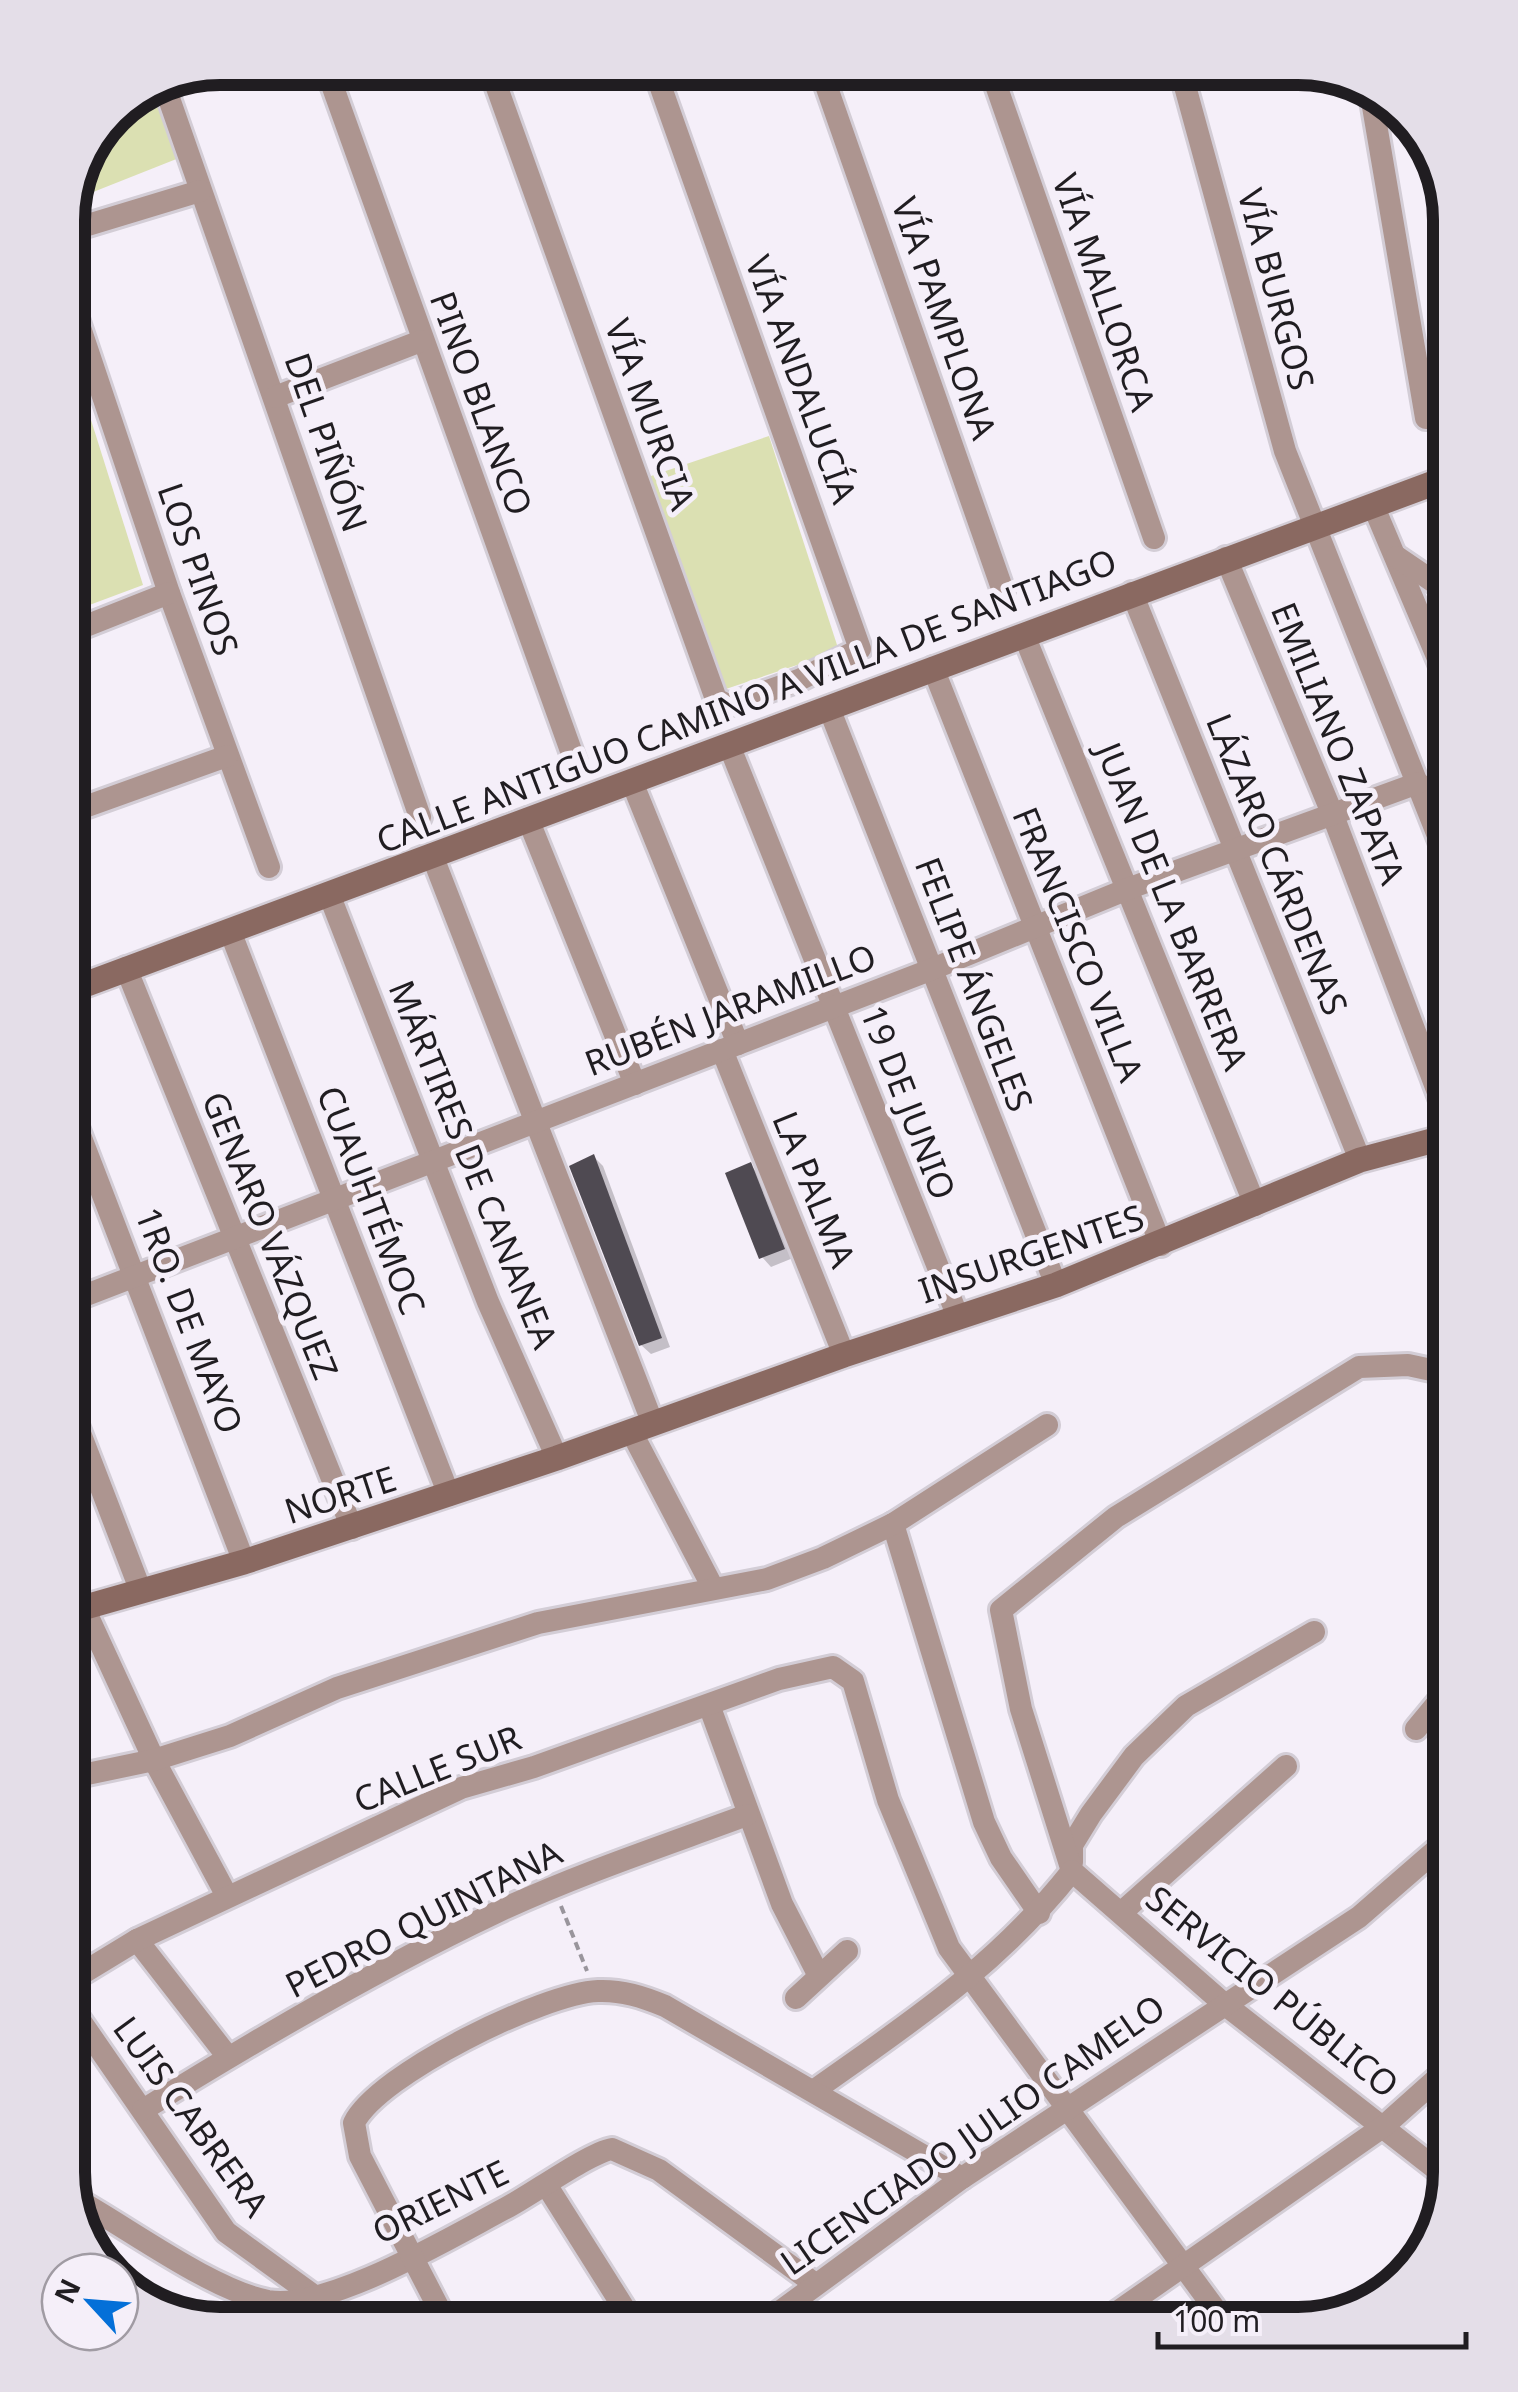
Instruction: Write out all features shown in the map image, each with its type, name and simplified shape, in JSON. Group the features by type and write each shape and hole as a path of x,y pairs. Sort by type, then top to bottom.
{"street":[{"name":"PINO BLANCO","path":"332,85 575,762"},
{"name":"VÍA MURCIA","path":"496,85 716,699 728,705 799,680"},
{"name":"VÍA ANDALUCÍA","path":"660,85 859,645 854,656 799,680"},
{"name":"VÍA PAMPLONA","path":"826,85 1003,591"},
{"name":"VÍA MALLORCA","path":"996,85 1154,538"},
{"name":"VÍA BURGOS","path":"1185,85 1285,451 1433,821"},
{"name":"DEL PIÑÓN","path":"168,95 420,817"},
{"path":"1373,108 1426,418"},
{"path":"85,226 200,191"},
{"path":"275,397 422,341"},
{"name":"LOS PINOS","path":"85,343 169,594 269,867"},
{"name":"CALLE ANTIGUO CAMINO A VILLA DE SANTIAGO","path":"85,984 1433,483"},
{"path":"1373,505 1433,645"},
{"path":"1397,556 1433,581"},
{"name":"EMILIANO ZAPATA","path":"1226,558 1332,813 1433,1079"},
{"name":"LÁZARO CÁRDENAS","path":"1132,593 1360,1160"},
{"path":"85,626 169,594"},
{"name":"JUAN DE LA BARRERA","path":"1024,635 1130,888 1255,1204"},
{"name":"FRANCISCO VILLA","path":"933,668 1160,1245"},
{"name":"FELIPE ÁNGELES","path":"830,708 1056,1286"},
{"name":"19 DE JUNIO","path":"729,745 958,1317"},
{"path":"85,807 227,756"},
{"name":"LA PALMA","path":"632,782 844,1355"},
{"name":"RUBÉN JARAMILLO","path":"85,1296 432,1158 930,970 1130,888 1418,782"},
{"path":"528,819 635,1084"},
{"path":"432,855 534,1122 642,1428 712,1586"},
{"name":"MÁRTIRES DE CANANEA","path":"329,894 488,1302 558,1458"},
{"name":"CUAUHTÉMOC","path":"230,931 450,1495"},
{"name":"GENARO VÁZQUEZ","path":"126,968 352,1528"},
{"name":"INSURGENTES","path":"642,1428 844,1355 1056,1286 1360,1160 1433,1141"},
{"name":"1RO. DE MAYO","path":"85,1147 244,1562"},
{"path":"1072,1871 1021,1709 1000,1610 1116,1516 1359,1367 1408,1365 1433,1370"},
{"path":"85,1774 154,1760 230,1736 380,1672 538,1623 767,1578 824,1558 892,1524 1047,1425"},
{"name":"NORTE","path":"85,1607 352,1528 642,1428"},
{"path":"85,1446 140,1589"},
{"path":"892,1524 984,1822 1002,1858 1039,1912"},
{"path":"85,1627 228,1896"},
{"path":"816,2090 970,1980 1039,1912 1072,1871 1077,1833 1134,1756 1186,1706 1314,1632"},
{"name":"CALLE SUR","path":"85,1972 137,1940 461,1788 813,1668 833,1667 848,1675 923,1894 949,1948 970,1980"},
{"path":"709,1705 782,1904 819,1976"},
{"path":"1416,1729 1433,1708"},
{"path":"1122,1912 1286,1766"},
{"name":"PEDRO QUINTANA","path":"144,2110 228,2057 464,1928 554,1888 747,1815"},
{"path":"1223,2003 1359,1917 1433,1853"},
{"name":"SERVICIO PÚBLICO","path":"1072,1871 1098,1898 1122,1912 1223,2003 1433,2167"},
{"path":"137,1940 228,2057"},
{"path":"796,1998 847,1951"},
{"path":"970,1980 1214,2307"},
{"path":"439,2307 360,2156 353,2133 357,2116 369,2101 418,2064 504,2023 595,1991 622,1992 665,2006 962,2178"},
{"name":"LICENCIADO JULIO CAMELO","path":"785,2307 962,2178 1223,2003"},
{"name":"LUIS CABRERA","path":"85,2027 226,2232 317,2298"},
{"path":"1124,2307 1384,2126 1433,2082"},
{"name":"ORIENTE","path":"90,2207 250,2294 268,2300 317,2298 414,2256 547,2186 603,2151 622,2151 659,2170 815,2284"},
{"path":"547,2186 623,2307"}],"path":[{"path":"554,1888 595,1991"}],"green space":[{"path":"165,97 184,156 88,194 99,160 113,138 131,118"},
{"path":"85,401 143,585 85,607"},
{"path":"769,436 839,651 714,693 645,478"}],"building":[{"path":"594,1154 662,1338 639,1346 569,1166"},
{"path":"751,1162 785,1249 759,1259 725,1173"}]}
